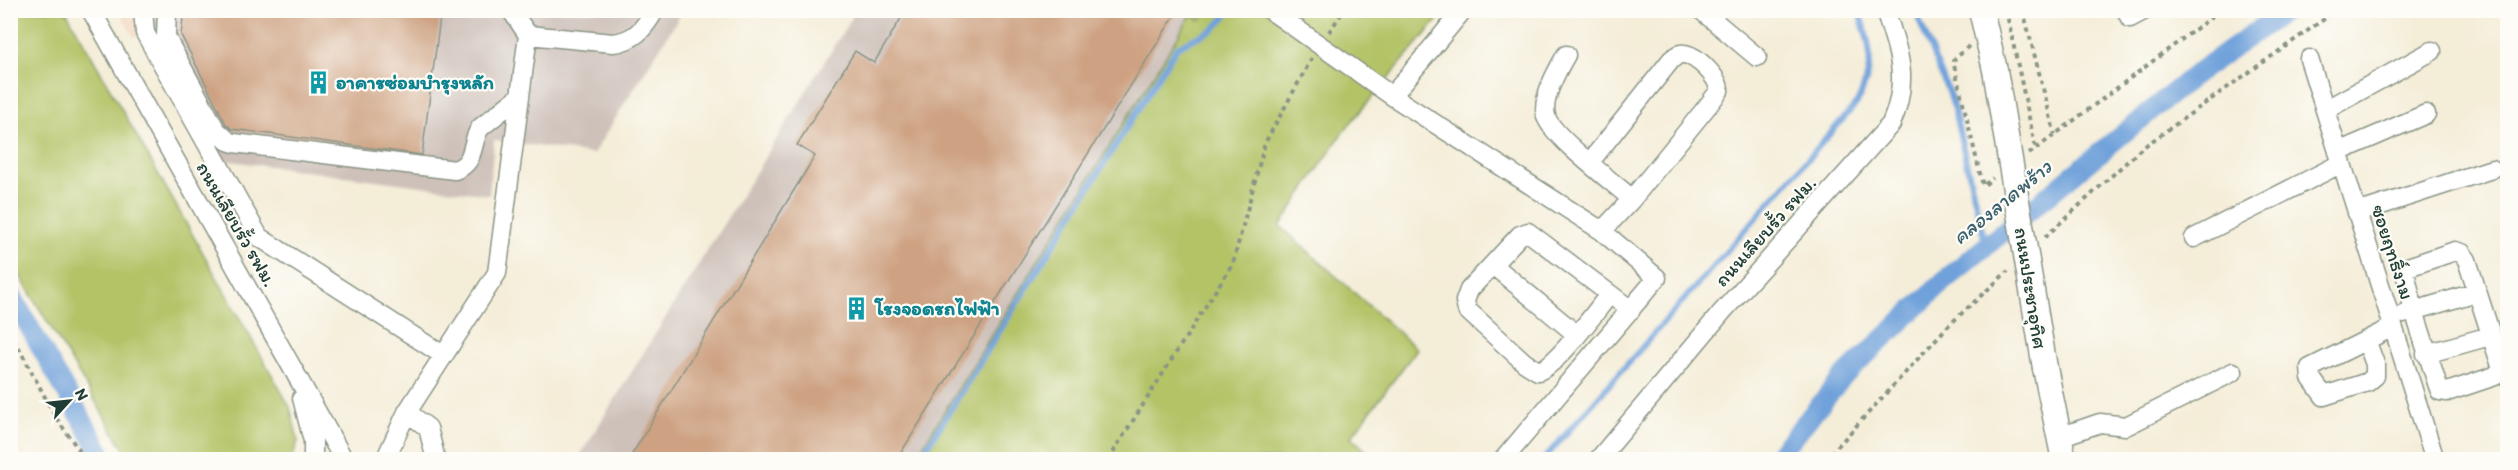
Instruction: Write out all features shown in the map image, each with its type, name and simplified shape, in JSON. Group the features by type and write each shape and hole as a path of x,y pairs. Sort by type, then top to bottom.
{"main road":[{"name":"ถนนประชาอุทิศ","path":"1983,21 1995,70 2045,368 2061,448"}],"street":[{"name":"ถนนเลียบรั้ว รฟม.","path":"92,10 344,459"},
{"path":"143,10 145,33 259,237 443,354"},
{"path":"167,10 166,36 170,45 216,130 228,141 234,143 455,170 467,164 471,159 476,134 480,128 520,96"},
{"path":"385,459 407,412 497,273 528,35 511,10"},
{"path":"528,35 624,42 643,29 655,10"},
{"path":"1270,10 1392,96 1602,231 1657,278 1503,459"},
{"path":"1392,96 1463,10"},
{"path":"1701,10 1757,57"},
{"name":"ถนนเลียบรั้ว รฟม.","path":"1598,459 1722,312 1891,124 1900,104 1901,70 1899,55 1885,10"},
{"path":"2126,10 2130,18 2145,10"},
{"path":"2325,110 2432,51"},
{"path":"1590,162 1678,54 1686,54 1708,69 1717,80 1719,91 1632,199 1602,231"},
{"path":"1566,55 1554,75 1546,116 1559,136 1632,199"},
{"name":"ซอยฤทธิ์งาม","path":"2309,59 2435,459"},
{"path":"2194,238 2339,158 2426,114"},
{"path":"2357,213 2492,169"},
{"path":"1609,295 1544,369 1538,371 1525,363 1467,310 1465,304 1469,290 1520,235 1528,232 1609,295 1632,310"},
{"path":"2455,251 2462,253 2467,260 2502,369 2500,372 2496,376 2447,392 2440,391 2426,354 2414,311 2404,272 2408,267 2455,251"},
{"path":"1493,265 1576,334"},
{"path":"2366,340 2392,322 2414,311 2477,292"},
{"path":"2426,354 2490,336"},
{"path":"2061,448 2100,423 2126,426 2233,372"},
{"path":"295,373 314,441 313,459"},
{"path":"407,412 428,428 436,459"}],"path":[{"path":"1108,459 1233,263 1265,143 1319,45 1344,10"},
{"path":"2006,10 2036,150"},
{"path":"2023,10 2056,135"},
{"path":"2027,156 2221,10"},
{"path":"2036,245 2142,148 2337,10"},
{"path":"1983,21 1953,61 1983,186 2001,174"},
{"path":"1825,459 1948,326 2010,269"},
{"path":"10,331 56,418 86,459"}],"shaded area":[{"path":"156,10 683,11 593,154 494,140 489,195 223,160 153,30"},
{"path":"119,11 155,11 153,30 134,37"},
{"name":"โรงจอดรถไฟฟ้า","path":"856,11 1209,11 1200,20 1191,15 914,459 577,460"}],"green space":[{"path":"11,10 66,11 290,407 298,441 292,459 130,459 11,261"},
{"path":"1209,10 1445,11 1343,132 1280,226 1417,349 1351,437 1375,459 914,460 1191,15 1200,20"}],"building":[{"name":"อาคารซ่อมบำรุงหลัก","path":"184,10 441,10 422,155 232,129 226,124 181,35"},
{"name":"โรงจอดรถไฟฟ้า","path":"906,10 1178,10 897,459 629,459 815,156 797,145 855,51 874,63"}],"waterway":[{"path":"919,460 1177,47 1214,29 1231,10"},
{"path":"1543,460 1857,103 1867,77 1870,57 1858,10"},
{"path":"1915,10 1952,101 1986,247"},
{"name":"คลองลาดพร้าว","path":"1774,460 1844,376 1946,279 2197,73 2287,10"},
{"path":"10,293 105,460"}],"place":[{"name":"อาคารซ่อมบำรุงหลัก","path":"318,82"},
{"name":"โรงจอดรถไฟฟ้า","path":"857,308"}]}
